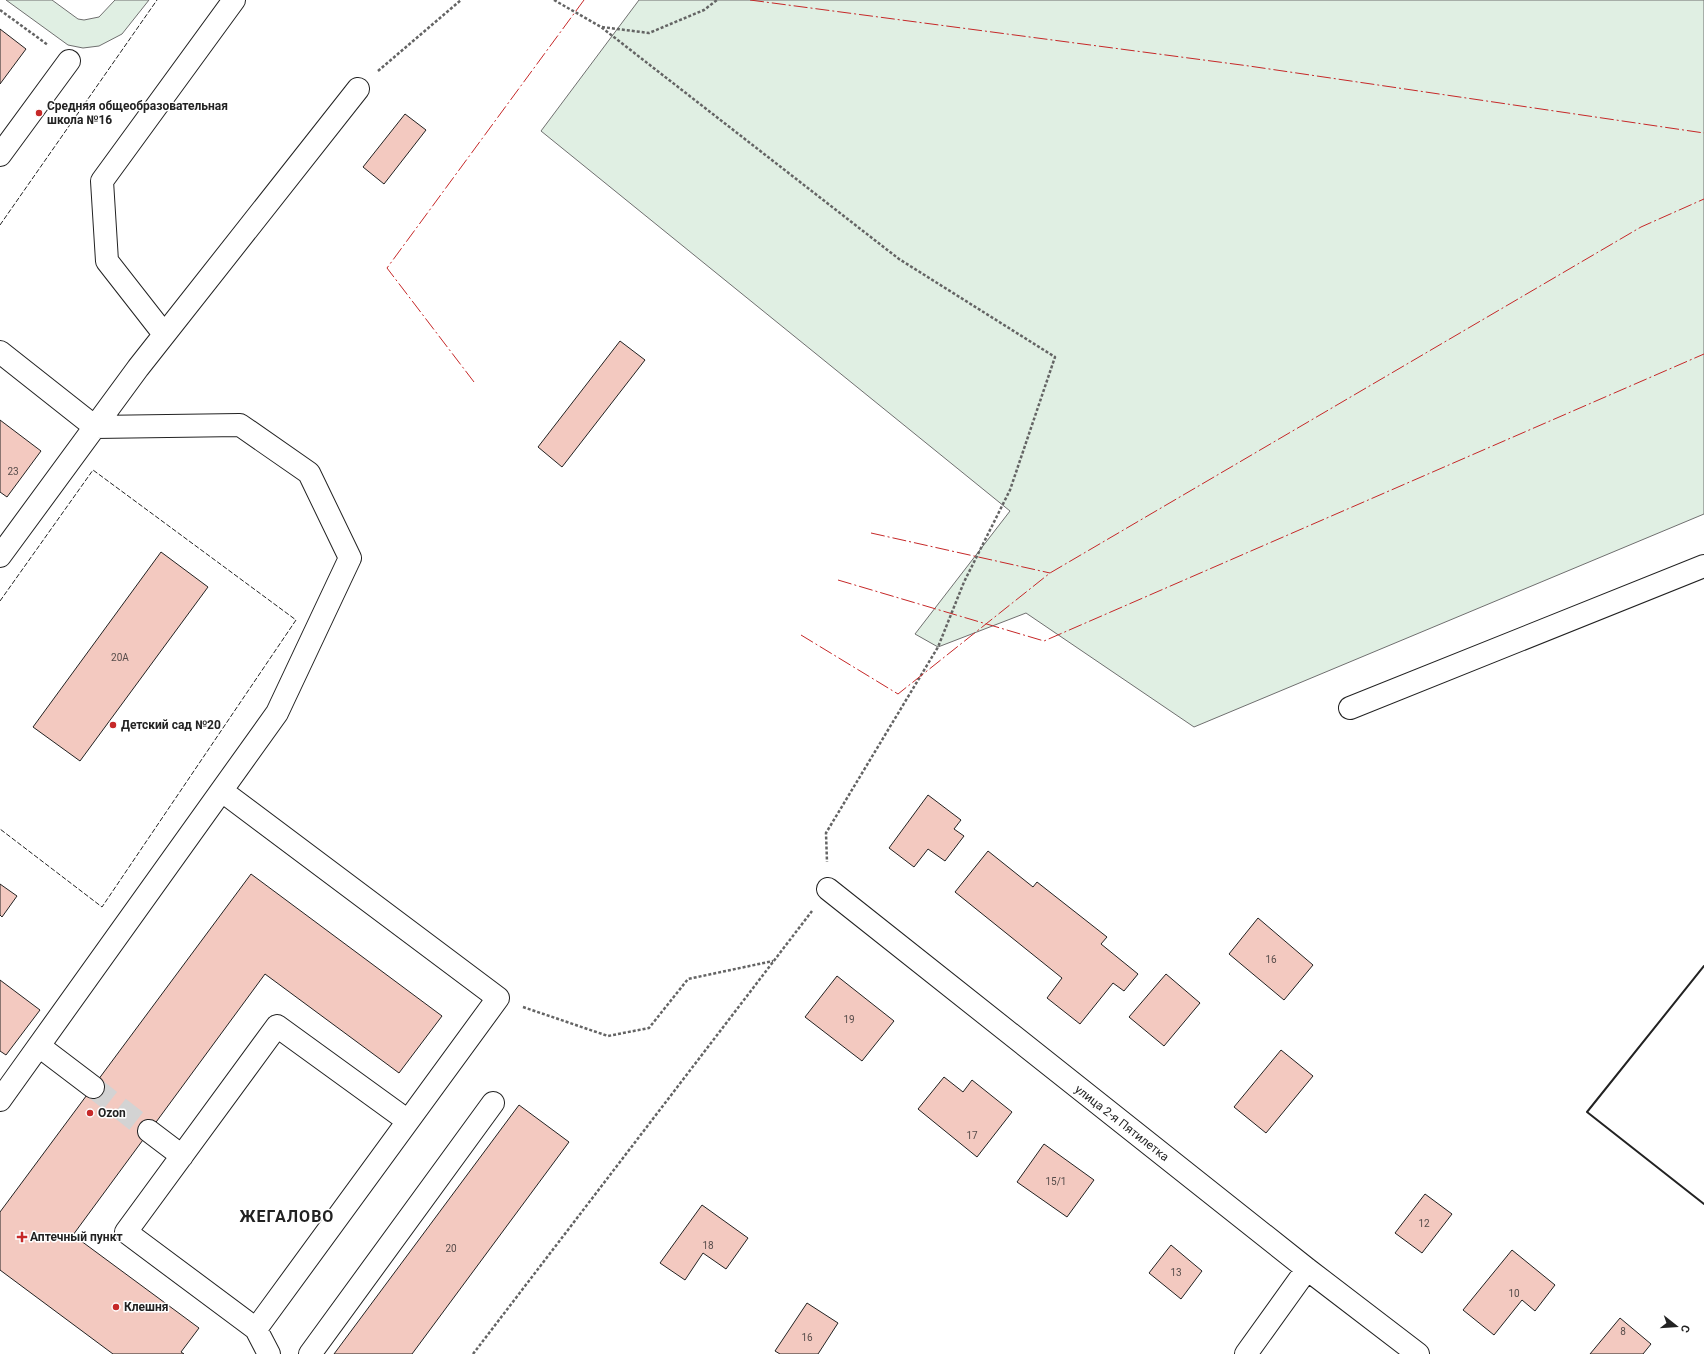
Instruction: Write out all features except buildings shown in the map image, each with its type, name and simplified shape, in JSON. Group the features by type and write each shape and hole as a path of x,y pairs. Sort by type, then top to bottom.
{"street":[{"path":"164,334 107,261 102,181 234,0"},
{"path":"0,154 69,61"},
{"path":"0,556 164,334 358,89"},
{"path":"0,352 95,427 240,425 309,473 350,558 277,713 39,1046 2,1094"},
{"path":"1350,708 1704,566"},
{"path":"222,791 498,998 256,1329"},
{"name":"улица 2-я Пятилетка","path":"828,889 1307,1269 1418,1354"},
{"path":"269,1354 256,1329 126,1232 277,1026 408,1121"},
{"path":"39,1046 93,1087"},
{"path":"310,1354 493,1103"},
{"path":"150,1131 182,1156"},
{"path":"1246,1354 1307,1269"}],"path":[{"path":"358,89 461,0"},
{"path":"473,1354 828,889 826,833 938,647 964,582 1010,490 1055,357 899,259 601,27 554,0"},
{"path":"601,27 649,32 704,10 717,0"},
{"path":"0,10 69,61"},
{"path":"498,998 608,1036 649,1028 688,979 773,961"}],"green space":[{"path":"6,0 52,0 78,19 84,20 99,17 115,0 149,0 122,34 99,46 83,48 68,45"},
{"path":"639,0 1704,0 1704,514 1194,727 1026,613 938,647 915,634 1010,511 541,131"}],"tunnel":[{"path":"93,1087 149,1131"}],"fence":[{"path":"0,225 157,0"},
{"path":"0,601 93,470 296,620 102,907 0,829"}],"wall":[{"path":"1704,966 1587,1112 1704,1204"}],"power":[{"path":"474,382 387,268 584,0"},
{"path":"750,0 1249,66 1704,133"},
{"path":"801,635 898,694 1050,573 1641,227 1704,199"},
{"path":"838,580 1044,641 1704,354"},
{"path":"871,533 1050,573"}],"place":[{"name":"Средняя общеобразовательная школа №16","path":"39,113"},
{"name":"Детский сад №20","path":"113,725"},
{"name":"Ozon","path":"90,1113"},
{"name":"Аптечный пункт","path":"22,1237"},
{"name":"Клешня","path":"116,1307"}],"district":[{"name":"ЖЕГАЛОВО","path":"287,1216"}]}
